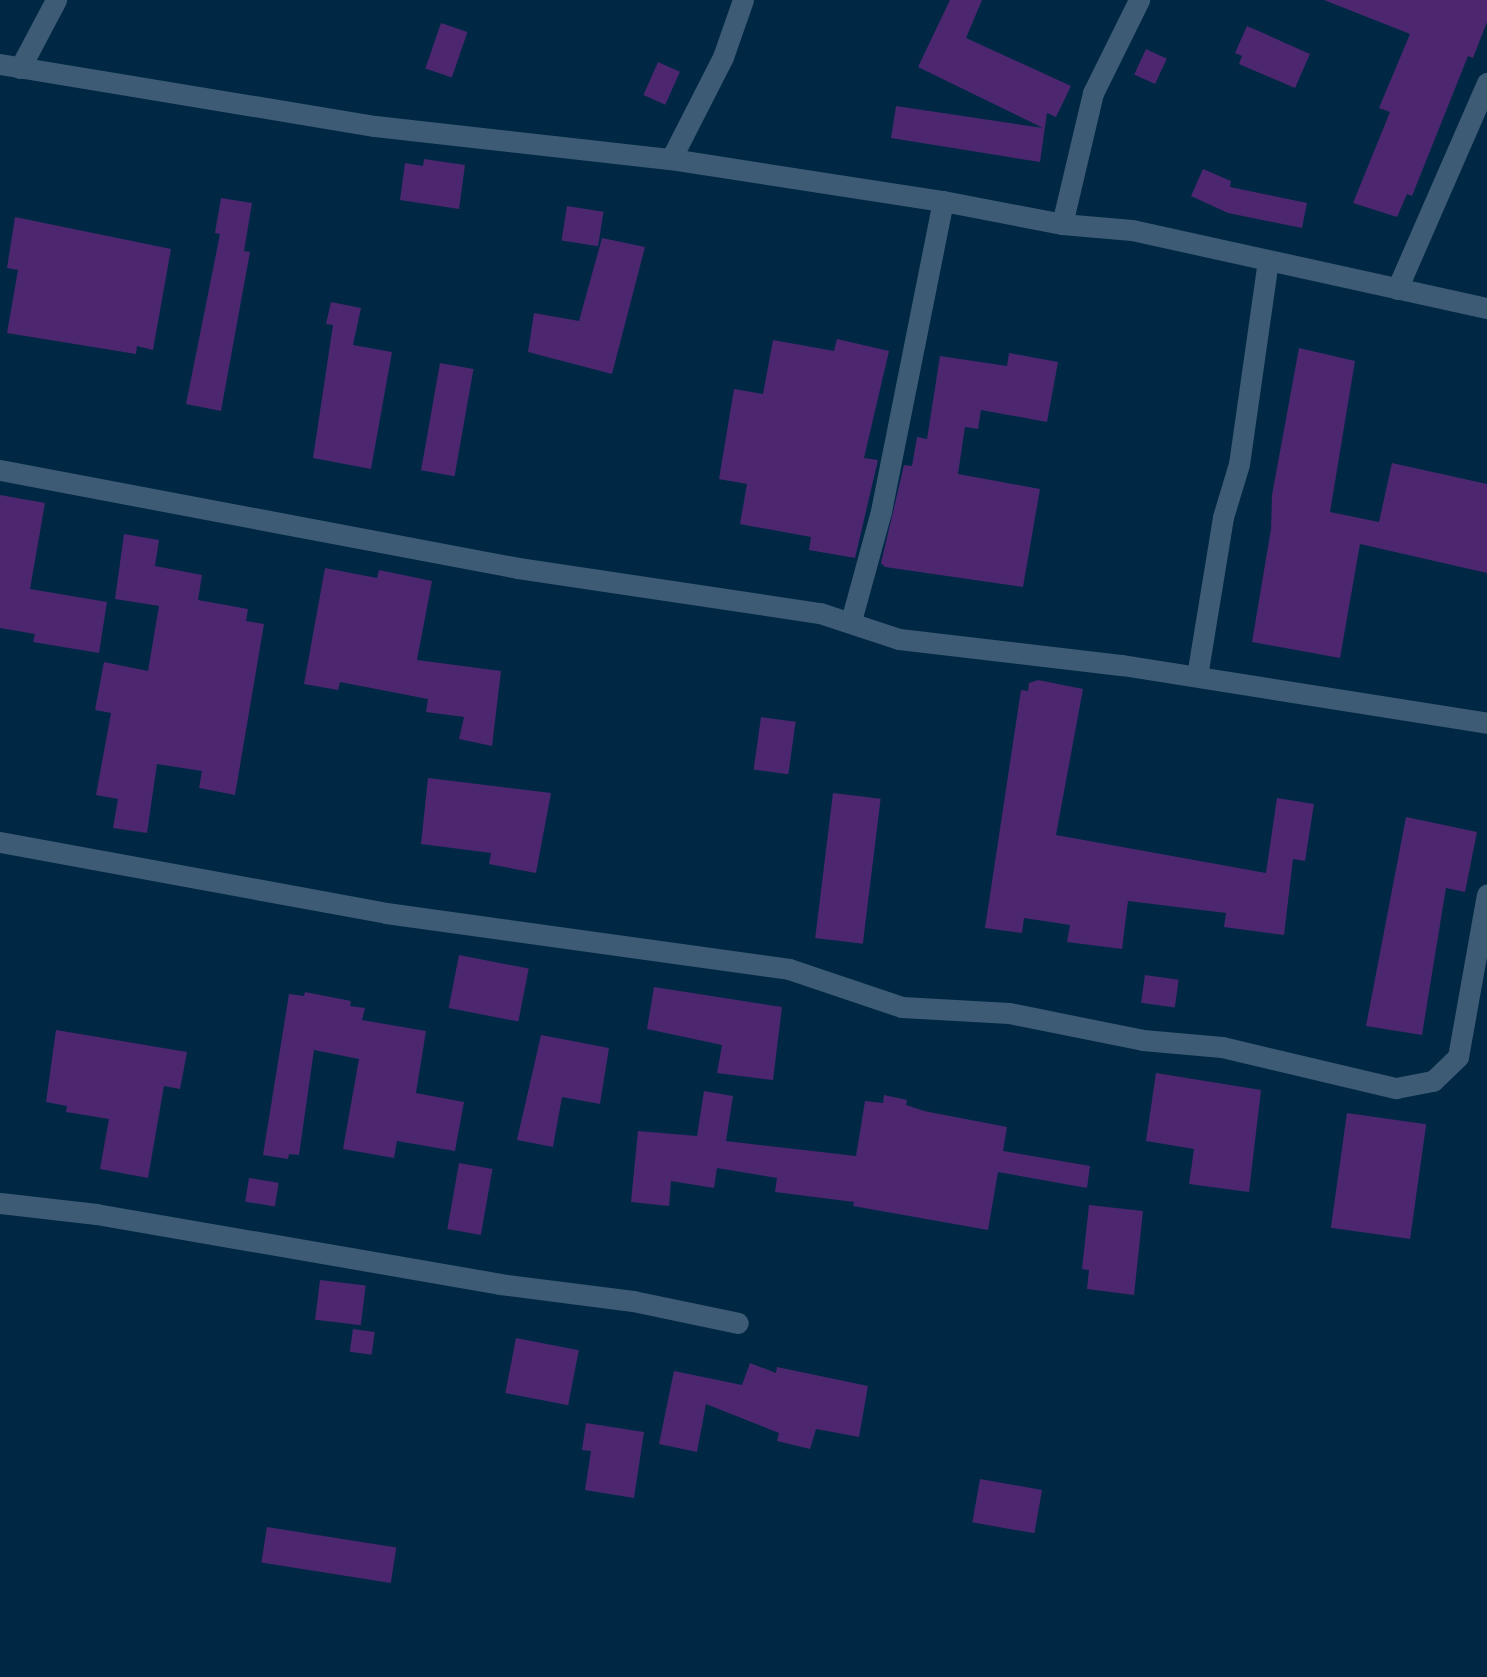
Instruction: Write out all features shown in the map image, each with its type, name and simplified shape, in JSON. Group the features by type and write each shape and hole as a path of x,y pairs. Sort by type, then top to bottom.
{"street":[{"path":"55,0 10,66 375,126 671,159 943,201 1062,224 1132,230 1487,308"},
{"path":"671,159 723,57 743,0"},
{"path":"1062,224 1093,93 1139,0"},
{"path":"1397,289 1487,82"},
{"path":"850,621 881,511 943,201"},
{"path":"1197,676 1223,517 1238,464 1268,261"},
{"path":"0,470 518,568 732,597 850,621 899,639 1197,676 1487,723"},
{"path":"0,842 386,913 789,969 902,1007 1009,1013 1143,1040 1222,1047 1396,1088 1433,1081 1458,1057 1487,895"},
{"path":"0,1203 96,1214 500,1284 633,1301 738,1323"}],"building":[{"path":"950,0 982,0 966,38 1071,86 1056,117 1047,113 1040,162 891,138 896,106 1043,128 918,67"},
{"path":"1324,0 1487,0 1487,22 1473,58 1468,56 1412,196 1407,194 1397,217 1353,203 1390,112 1379,108 1410,34"},
{"path":"441,23 467,32 452,78 425,68"},
{"path":"1247,26 1310,54 1295,88 1239,64 1242,56 1235,53"},
{"path":"1146,49 1167,59 1155,84 1134,74"},
{"path":"658,62 680,72 665,105 643,95"},
{"path":"424,159 465,165 459,209 400,200 405,163 423,166"},
{"path":"1203,169 1231,181 1230,187 1307,203 1302,228 1228,213 1191,196"},
{"path":"221,198 252,203 244,251 250,252 221,411 186,404 220,234 215,233"},
{"path":"567,206 604,212 598,246 562,241"},
{"path":"15,217 171,249 153,350 137,346 136,354 7,333 18,270 7,268"},
{"path":"602,238 645,247 612,374 528,352 534,313 579,321"},
{"path":"331,302 361,308 353,345 392,352 371,469 313,458 333,325 326,324"},
{"path":"837,339 889,351 864,458 878,460 855,558 809,550 811,537 740,524 747,484 719,479 734,389 763,394 773,340 834,351"},
{"path":"1299,348 1355,361 1330,512 1379,522 1392,463 1487,484 1487,573 1360,544 1340,658 1252,642 1271,529 1272,495"},
{"path":"1009,353 1058,362 1047,422 981,410 978,429 965,427 958,474 1040,489 1023,587 885,567 881,563 904,465 912,466 917,437 927,439 940,356 1007,366"},
{"path":"440,363 473,369 455,476 421,470"},
{"path":"0,495 45,503 30,589 107,602 99,653 33,642 35,634 0,628"},
{"path":"124,534 159,540 155,566 202,575 198,600 248,609 246,621 264,624 235,795 199,788 202,771 157,764 147,833 113,828 118,799 96,795 111,713 95,710 104,662 148,671 159,606 115,599"},
{"path":"325,568 377,578 379,570 432,581 417,660 501,671 492,746 459,739 464,717 426,712 428,699 340,682 338,690 304,684"},
{"path":"1038,680 1083,689 1056,835 1266,873 1277,798 1314,804 1305,861 1293,859 1284,935 1224,927 1226,913 1128,901 1122,949 1067,942 1070,925 1024,918 1022,933 985,928 1021,690 1028,691 1029,683"},
{"path":"761,717 796,722 788,774 754,769"},
{"path":"428,778 551,793 536,873 489,864 491,853 421,844"},
{"path":"833,793 881,799 863,944 815,938"},
{"path":"1406,817 1477,832 1465,892 1446,888 1422,1035 1366,1026"},
{"path":"459,955 529,969 518,1022 449,1008"},
{"path":"1145,975 1179,980 1175,1007 1141,1003"},
{"path":"654,987 782,1007 773,1080 717,1073 722,1045 647,1029"},
{"path":"305,992 351,1001 350,1006 365,1008 362,1020 426,1031 416,1093 464,1102 455,1151 397,1141 394,1158 343,1149 359,1059 314,1050 299,1155 289,1154 288,1159 263,1155 289,994 304,996"},
{"path":"56,1030 187,1052 180,1089 164,1086 148,1178 100,1169 109,1119 66,1112 67,1106 46,1102"},
{"path":"541,1035 609,1048 600,1104 562,1097 553,1147 517,1140"},
{"path":"1156,1073 1261,1090 1249,1192 1189,1184 1194,1149 1146,1141"},
{"path":"704,1091 733,1096 726,1141 856,1156 865,1101 883,1103 884,1095 907,1100 906,1105 924,1111 1007,1127 1003,1151 1090,1166 1087,1188 998,1172 988,1230 853,1206 854,1202 775,1192 777,1178 717,1168 714,1188 671,1181 669,1206 631,1202 638,1131 697,1136"},
{"path":"1347,1113 1426,1124 1410,1239 1331,1228"},
{"path":"459,1163 492,1169 481,1235 447,1229"},
{"path":"249,1178 279,1183 275,1206 245,1202"},
{"path":"1089,1205 1143,1211 1134,1295 1087,1289 1089,1270 1082,1269"},
{"path":"320,1280 366,1286 361,1325 315,1320"},
{"path":"353,1329 375,1332 372,1355 350,1352"},
{"path":"516,1338 579,1350 568,1405 505,1393"},
{"path":"750,1363 776,1373 777,1367 868,1386 859,1437 816,1429 810,1449 777,1441 779,1433 706,1404 697,1452 659,1444 674,1371 742,1385"},
{"path":"586,1423 644,1432 634,1498 585,1490 591,1451 582,1450"},
{"path":"980,1479 1042,1490 1034,1533 972,1522"},
{"path":"267,1527 396,1547 391,1583 261,1563"}]}
